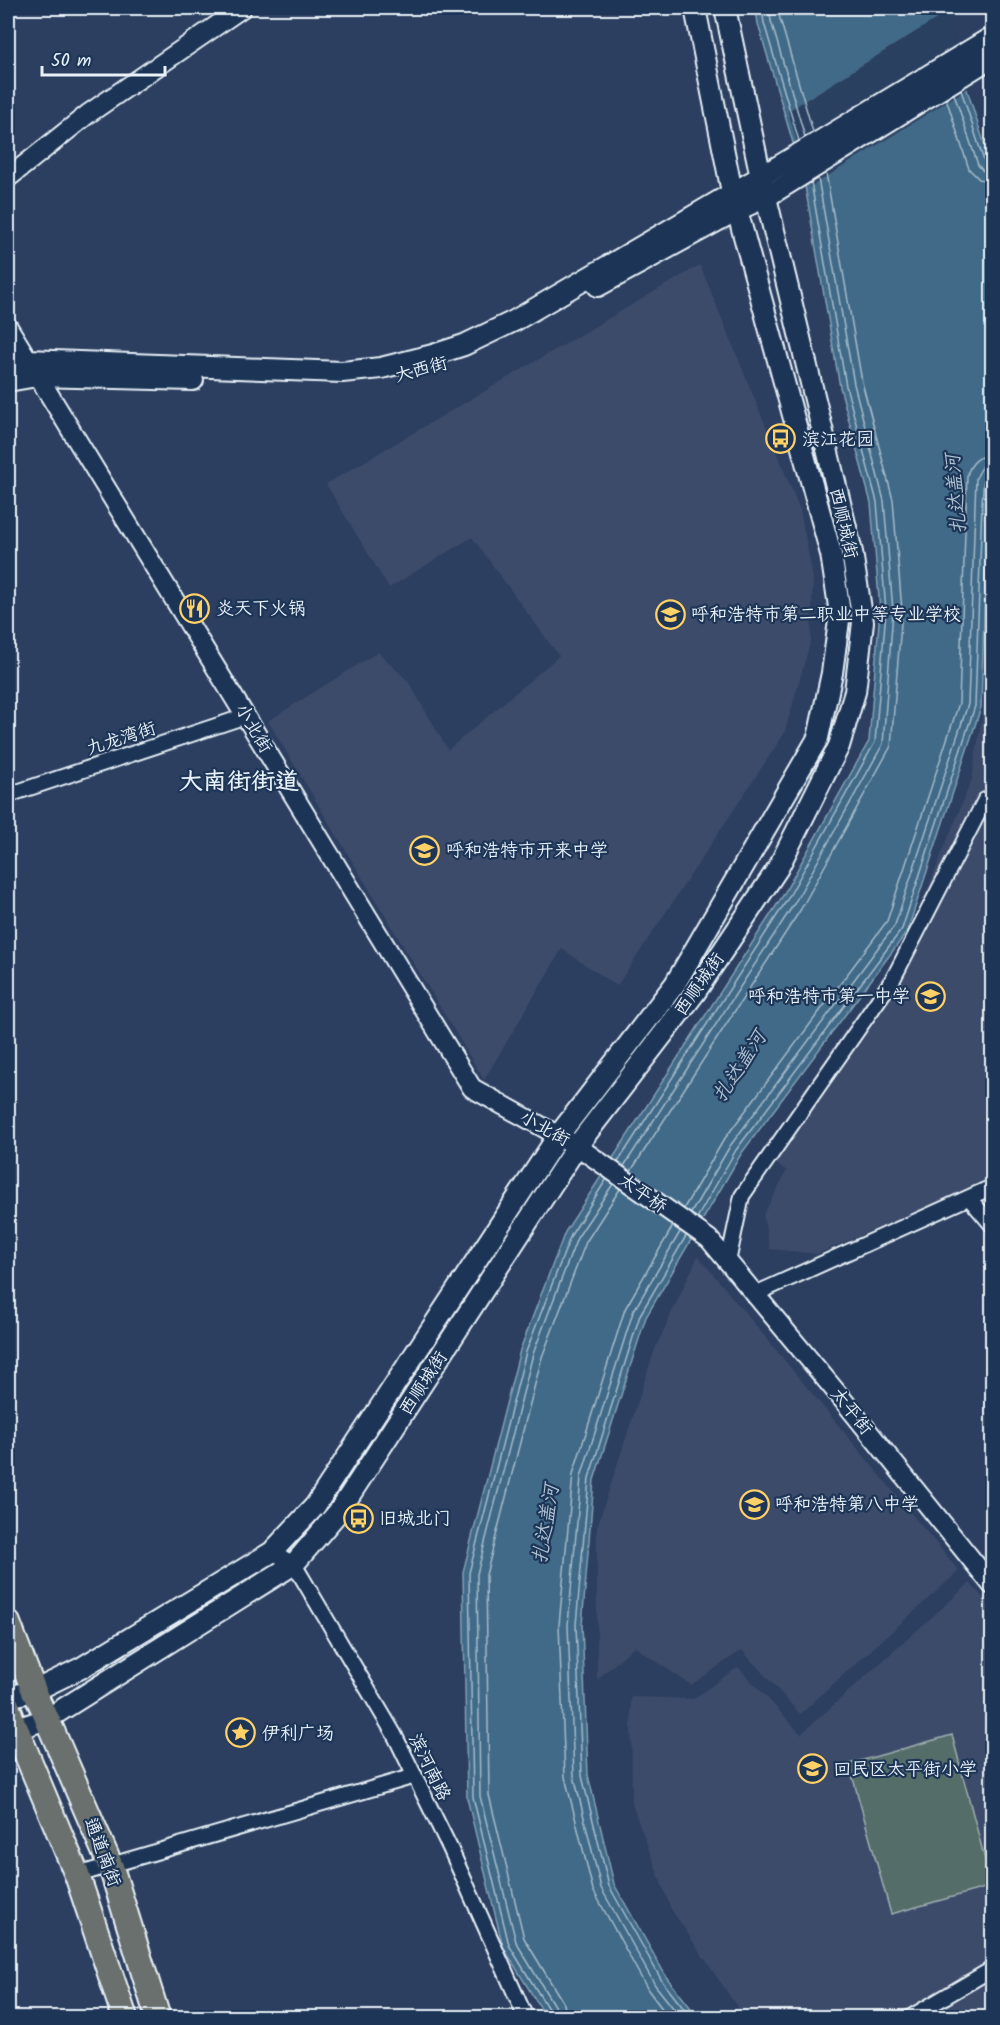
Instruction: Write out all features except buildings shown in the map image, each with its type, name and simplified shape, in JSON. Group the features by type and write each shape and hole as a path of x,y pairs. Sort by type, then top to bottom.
{"highway":[{"path":"8,1623 34,1691"},
{"name":"通道南街","path":"47,1719 111,1867 158,2018"},
{"name":"通道南街","path":"12,1732 77,1875 125,2018"}],"main road":[{"name":"西顺城街","path":"8,1697 34,1691 81,1668 272,1552 315,1506 558,1136 675,984 818,738 832,673 840,613 831,554 735,201 695,8"},
{"name":"西顺城街","path":"12,1732 47,1719 294,1564 340,1510 577,1146 694,994 778,868 839,746 855,692 862,622 852,552 761,177 725,8"},
{"path":"788,172 993,37"},
{"path":"735,201 761,177 788,172 993,57"},
{"name":"大西街","path":"8,381 24,366 342,372 381,368 433,356 464,345 514,321 735,201 766,197 788,172"},
{"name":"通道南街","path":"34,1691 47,1719"},
{"path":"8,1705 12,1732"}],"street":[{"path":"8,178 88,114 242,8"},
{"name":"小北街","path":"8,327 24,366 246,716 472,1088 577,1146"},
{"name":"九龙湾街","path":"8,795 246,716"},
{"path":"728,1262 742,1196 893,979 985,800"},
{"name":"太平桥","path":"577,1146 709,1239"},
{"path":"755,1294 993,1187"},
{"path":"969,1198 993,1225"},
{"name":"太平街","path":"709,1239 993,1586"},
{"path":"272,1552 294,1564"},
{"name":"滨河南路","path":"294,1564 394,1734 450,1848 525,2018"},
{"path":"77,1875 111,1867 415,1776"},
{"path":"909,2018 993,1969"}],"shaded area":[{"name":"呼和浩特市第二职业中等专业学校","path":"700,265 800,510 813,578 811,640 784,734 617,986 562,949 484,1080 268,721 378,652 408,681 448,750 559,656 472,537 389,588 326,484"},
{"name":"呼和浩特市第一中学","path":"992,653 992,1179 817,1254 770,1249 763,1215 787,1171 760,1154 907,940 972,779"},
{"name":"呼和浩特第八中学","path":"698,1256 959,1571 800,1714 742,1650 691,1685 634,1646 597,1680 597,1527 655,1349"},
{"name":"回民区太平街小学","path":"970,1583 992,1608 992,2017 744,2017 671,1909 632,1804 631,1697 693,1699 738,1667 801,1734"}],"green space":[{"path":"952,1735 992,1886 891,1914 849,1764"}],"water":[{"name":"扎达盖河","path":"756,8 941,8 992,168 992,453 981,707 907,932 741,1154 646,1317 594,1480 582,1625 588,1775 614,1884 667,1978 698,2017 546,2017 503,1947 467,1798 463,1572 520,1350 565,1232 782,897 869,741 880,610 871,503 840,387 804,180 758,24"}],"pier":[{"path":"946,13 970,87 810,187 788,111"}],"place":[{"name":"滨江花园","path":"781,439"},
{"name":"炎天下火锅","path":"195,608"},
{"name":"呼和浩特市第二职业中等专业学校","path":"670,614"},
{"name":"呼和浩特市开来中学","path":"425,850"},
{"name":"呼和浩特市第一中学","path":"931,996"},
{"name":"呼和浩特第八中学","path":"754,1504"},
{"name":"旧城北门","path":"358,1518"},
{"name":"伊利广场","path":"241,1733"},
{"name":"回民区太平街小学","path":"812,1769"}],"district":[{"name":"大南街街道","path":"239,781"}]}
